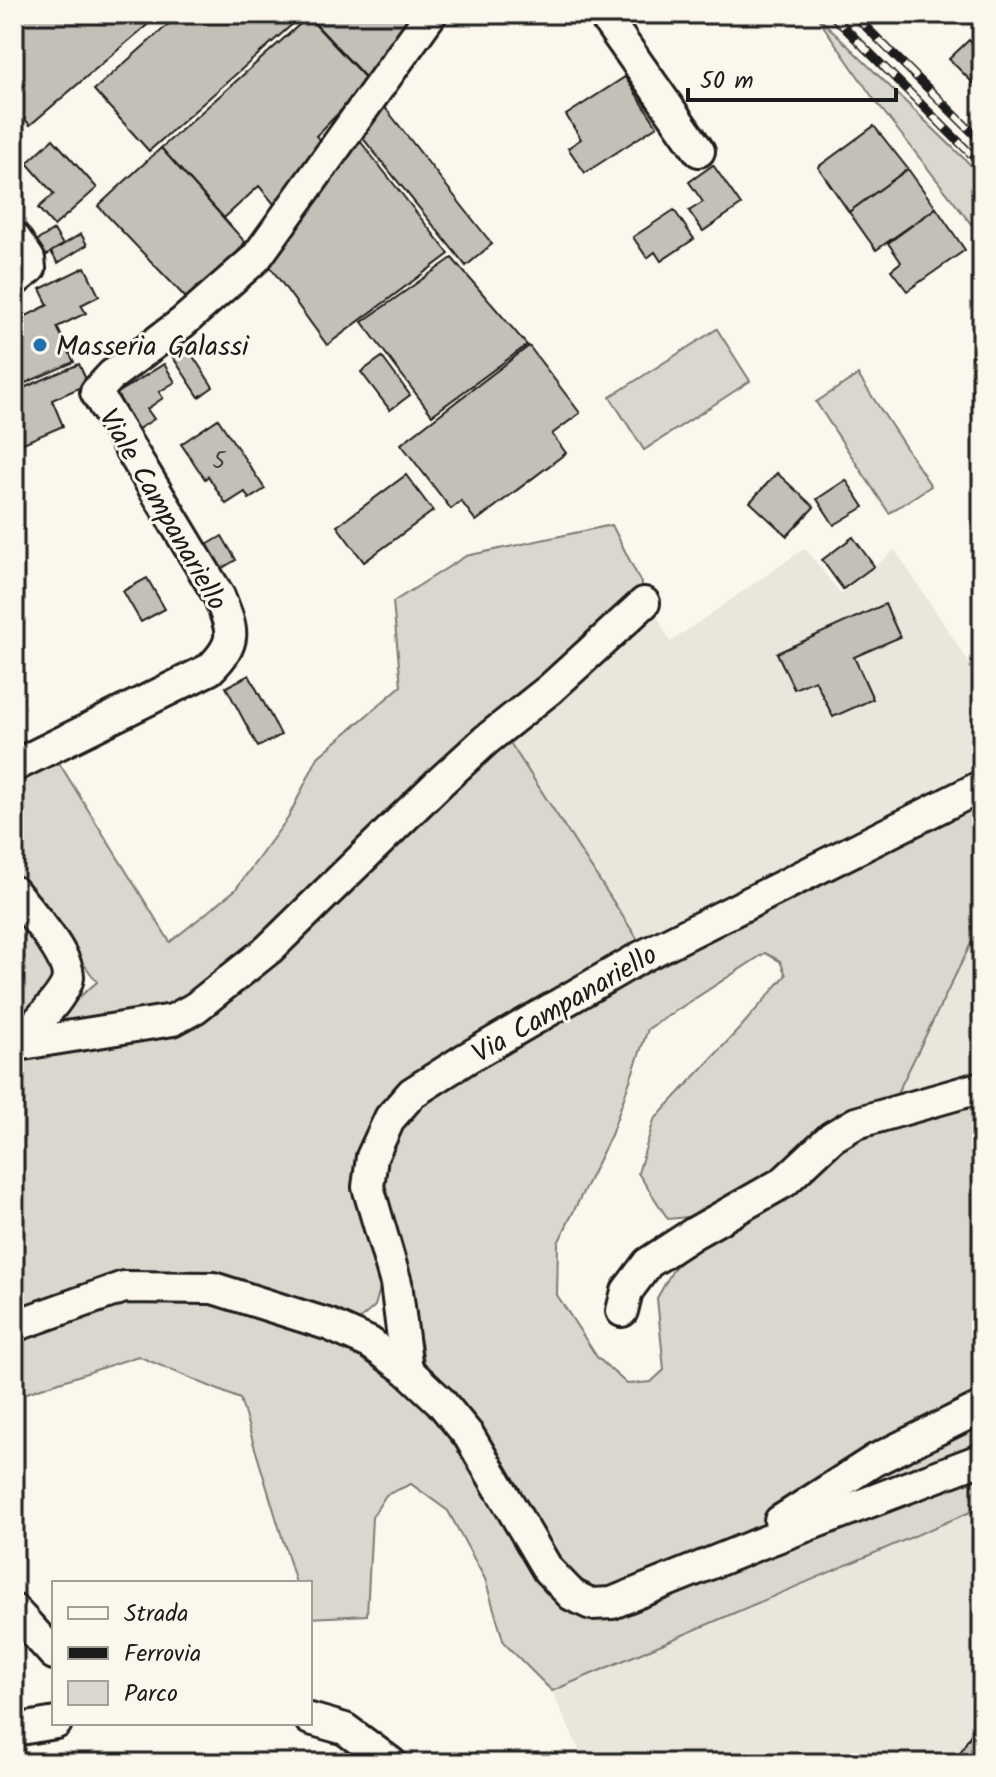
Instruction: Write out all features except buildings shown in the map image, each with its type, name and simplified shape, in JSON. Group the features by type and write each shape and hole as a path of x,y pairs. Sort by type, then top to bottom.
{"street":[{"name":"Viale Campanariello","path":"14,766 210,669 228,651 231,625 219,596 96,392 112,375 182,323 256,258 431,14"},
{"path":"603,14 699,151"},
{"path":"14,237 29,259 30,268 14,281"},
{"path":"15,1046 173,1020 195,1008 269,949 462,762 550,689 644,603"},
{"name":"Via Campanariello","path":"407,1370 396,1283 368,1187 372,1157 390,1118 412,1093 641,957 982,786"},
{"path":"14,892 63,958 68,978 60,995 15,1046"},
{"path":"622,1311 627,1291 648,1263 784,1182 832,1137 856,1123 982,1087"},
{"path":"14,1326 124,1287 213,1288 330,1325 370,1343 407,1370 440,1401 469,1436 548,1570 572,1595 591,1604 612,1603 982,1459"},
{"path":"756,1545 776,1524 875,1460 982,1407"},
{"path":"14,1610 52,1652"},
{"path":"312,1720 345,1729 391,1763"},
{"path":"14,1730 52,1724"}],"shaded area":[{"path":"805,548 841,594 895,550 982,682 982,775 642,946 507,738 652,605 670,642"},
{"path":"982,921 982,1074 896,1096"},
{"path":"982,1507 982,1763 585,1763 552,1691"}],"green space":[{"path":"815,14 982,176 982,238 873,98"},
{"path":"717,329 750,381 644,450 610,397"},
{"path":"858,375 931,486 889,513 816,402"},
{"path":"612,525 646,593 229,968 182,1001 153,1012 51,1021 97,982 14,869 14,779 56,758 170,942 235,890 288,818 318,757 401,686 393,602 466,556"},
{"path":"507,738 642,946 435,1065 358,1154 353,1191 383,1278 375,1306 358,1321 198,1278 14,1313 14,1063 185,1032 277,953"},
{"path":"982,800 982,921 896,1096 831,1121 794,1160 720,1202 688,1217 668,1219 638,1173 654,1120 786,975 780,961 765,953 648,1029 611,1135 558,1243 557,1295 597,1357 627,1384 651,1382 664,1370 657,1298 674,1268 709,1235 837,1142 982,1098 982,1400 888,1443 744,1536 616,1593 599,1590 566,1571 426,1372 388,1217 381,1160 393,1127 419,1104 562,1012"},
{"path":"14,912 52,962 54,979 14,1031"},
{"path":"148,1296 238,1309 346,1347 412,1389 457,1437 588,1618 982,1467 982,1507 552,1691 504,1643 485,1579 448,1511 411,1484 386,1495 372,1517 367,1615 312,1618 312,1581 295,1581 240,1399 138,1356 14,1397 14,1336"},
{"path":"982,1416 982,1452 778,1530"}],"railway":[{"path":"831,14 982,165"},
{"path":"853,14 982,142"}],"place":[{"name":"Masseria Galassi","path":"40,345"}]}
